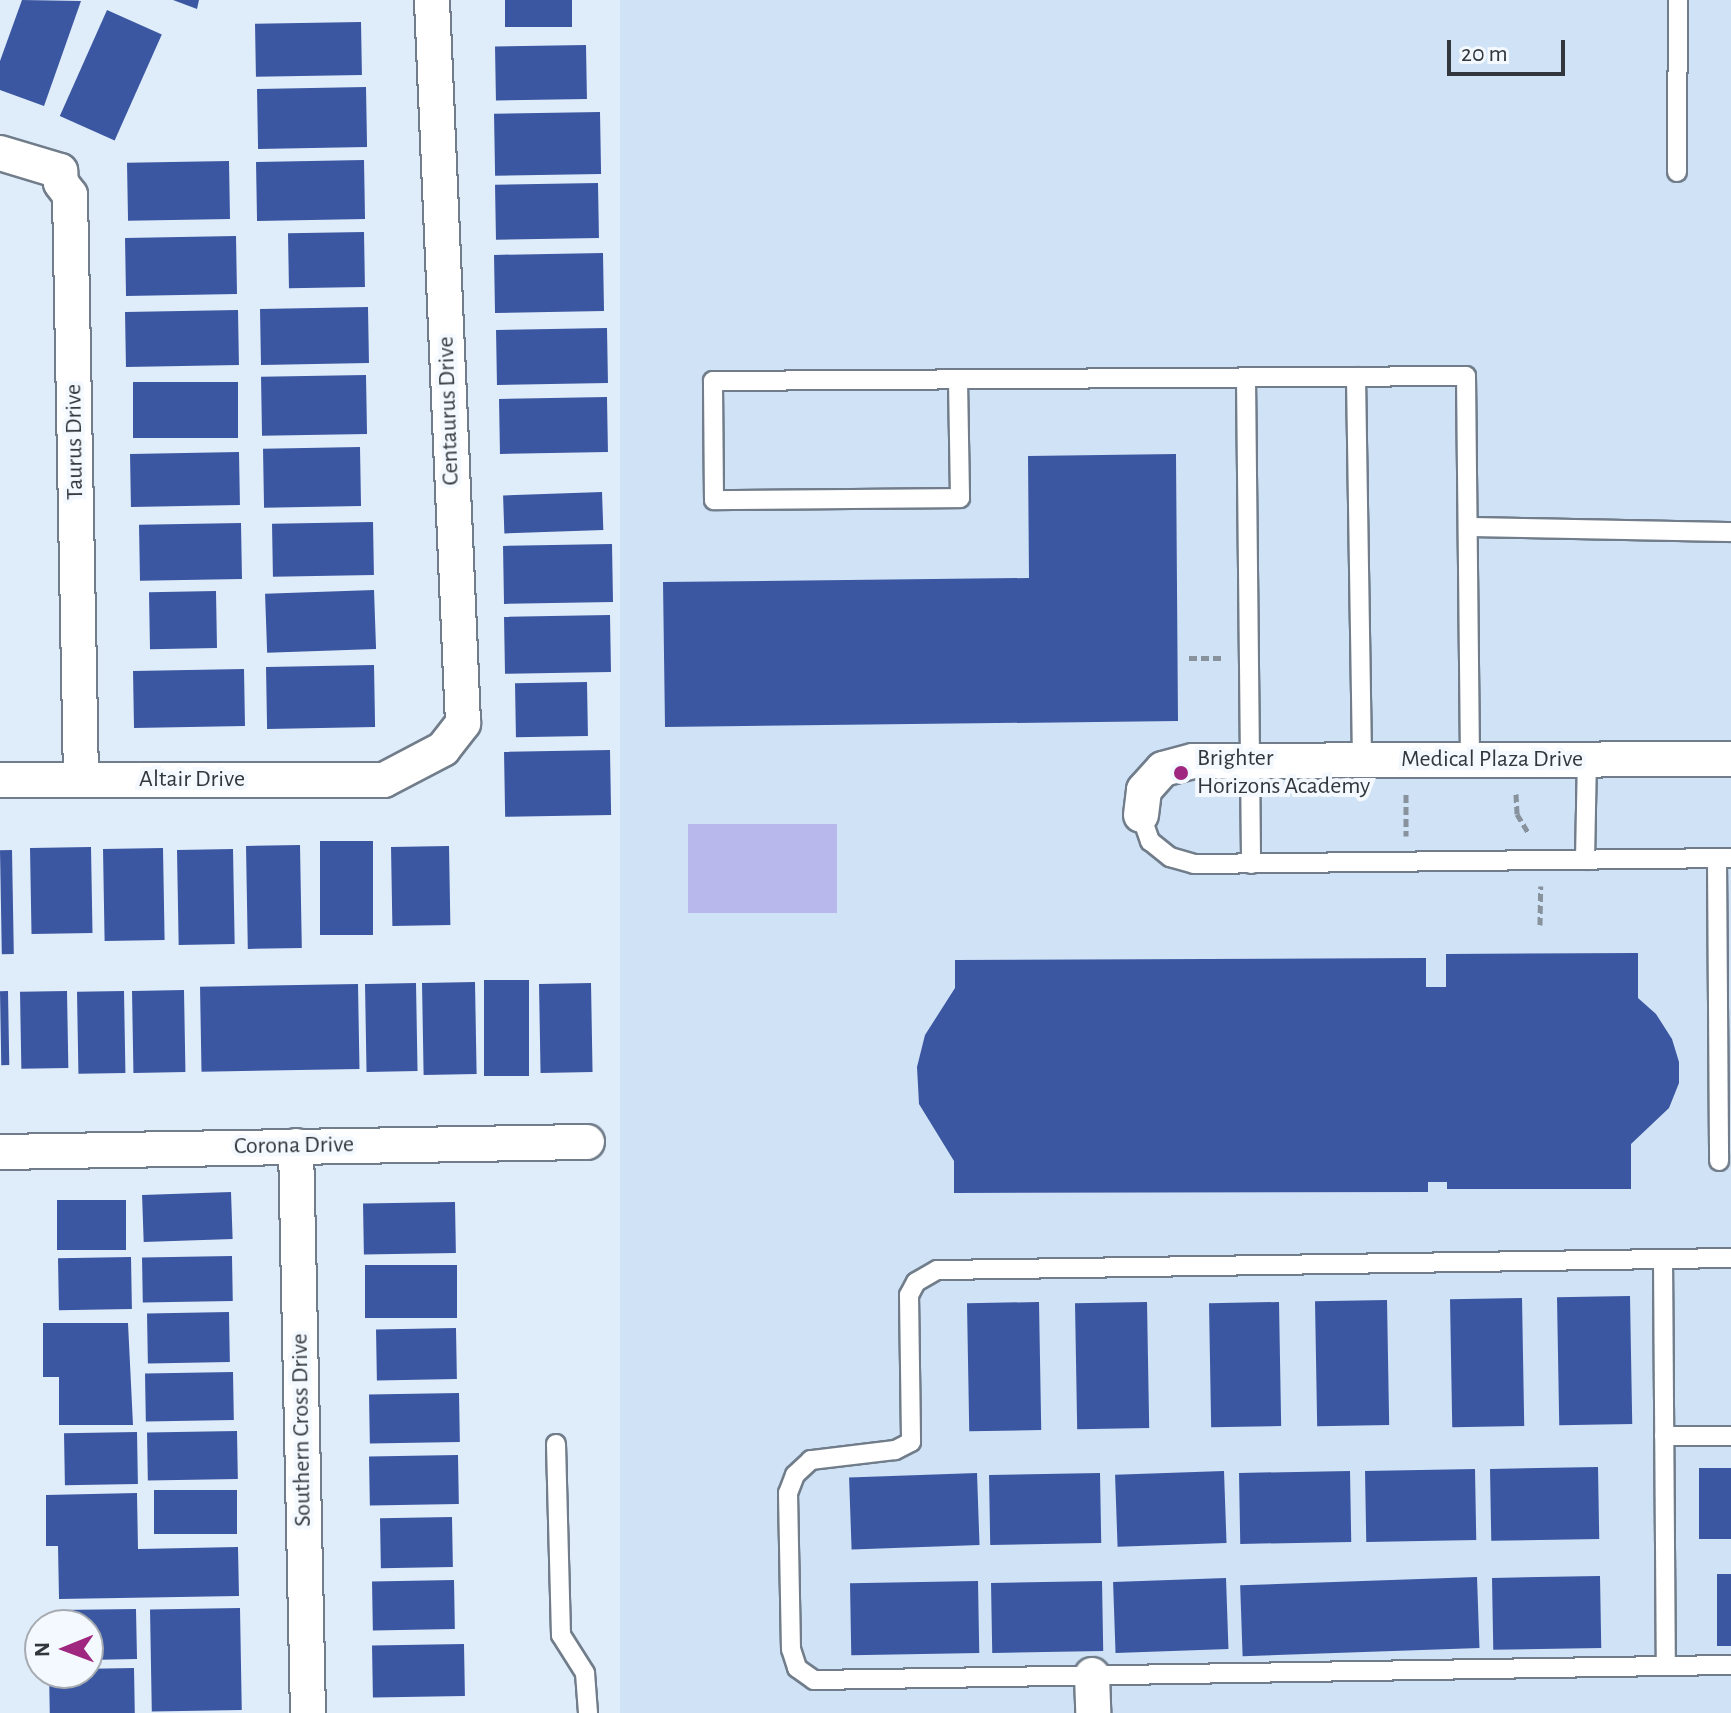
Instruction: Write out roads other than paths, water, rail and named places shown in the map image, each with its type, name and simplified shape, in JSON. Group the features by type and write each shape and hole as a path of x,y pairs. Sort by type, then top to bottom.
{"street":[{"name":"Centaurus Drive","path":"384,780 443,749 463,723 432,0"},
{"name":"Taurus Drive","path":"0,153 60,171 61,183 70,195 81,780"},
{"name":"Medical Plaza Drive","path":"1141,815 1144,790 1163,769 1193,761 1731,759"},
{"name":"Altair Drive","path":"0,780 384,780"},
{"name":"Corona Drive","path":"0,1152 587,1142"},
{"name":"Southern Cross Drive","path":"296,1146 308,1713"},
{"path":"1092,1675 1093,1713"}],"lane":[{"path":"1677,172 1678,0"},
{"path":"958,381 960,498 714,500 713,381 1466,376 1470,760"},
{"path":"1356,377 1362,760"},
{"path":"1246,378 1251,864"},
{"path":"1468,527 1731,532"},
{"path":"1585,860 1587,760"},
{"path":"1141,815 1150,841 1170,857 1194,864 1724,859 1719,1161"},
{"path":"1731,1258 937,1270 916,1282 909,1295 911,1442 895,1450 811,1460 795,1475 788,1493 791,1649 797,1668 814,1680 1731,1665"},
{"path":"1663,1259 1666,1666"},
{"path":"1664,1436 1731,1436"},
{"path":"556,1444 561,1635 585,1673 588,1713"}],"place":[{"name":"Brighter Horizons Academy","path":"1181,773"}]}
